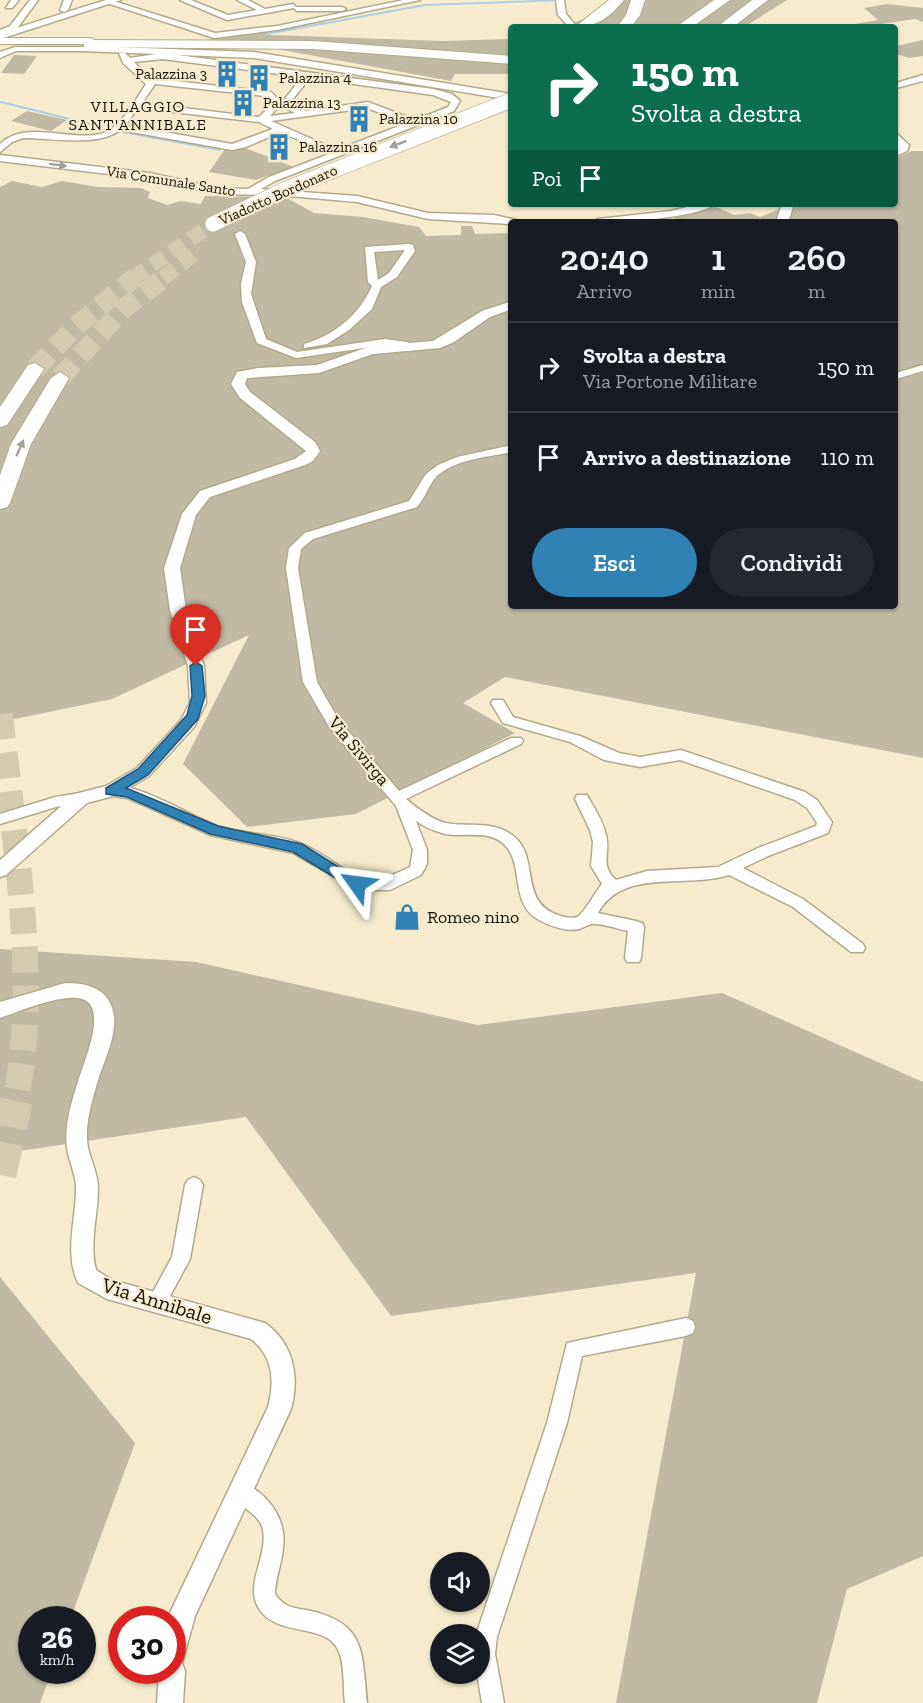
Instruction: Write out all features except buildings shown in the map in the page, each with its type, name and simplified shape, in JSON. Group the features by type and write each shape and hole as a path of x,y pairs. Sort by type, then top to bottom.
{"highway":[{"path":"587,24 605,12 617,0"},
{"path":"603,24 622,0"},
{"path":"626,24 633,15 638,0"},
{"path":"632,24 643,0"},
{"path":"679,24 712,0"},
{"path":"687,24 723,0"},
{"path":"718,24 750,0"},
{"path":"727,24 761,0"},
{"path":"309,42 508,59"},
{"path":"89,45 309,42 455,49 508,46"},
{"path":"89,45 331,46 508,59"},
{"path":"273,46 337,51 453,69 508,69"},
{"name":"Viadotto Bordonaro","path":"213,224 286,189 508,99"},
{"name":"Viadotto Bordonaro","path":"233,235 304,197 508,117"},
{"path":"0,421 32,374"},
{"path":"0,502 21,444 57,382"}],"main road":[{"path":"0,43 89,45"},
{"path":"0,43 17,47 89,45"}],"street":[{"path":"0,34 11,29 34,0"},
{"path":"64,10 68,0"},
{"path":"184,0 227,18 292,5 344,9"},
{"path":"241,0 261,9"},
{"path":"0,34 117,1 214,36 314,21 416,0"},
{"path":"560,0 562,15 570,24"},
{"path":"292,5 314,21"},
{"path":"0,22 19,20"},
{"path":"89,45 121,54 163,56 433,92 456,101 454,107 272,179 249,192"},
{"path":"0,55 17,47"},
{"path":"121,54 147,51 254,55 508,96"},
{"path":"121,54 257,52 508,96"},
{"path":"0,149 9,140 22,135 96,137 111,133 119,127 150,86 148,80 121,54"},
{"path":"306,114 292,108 288,100 308,75"},
{"path":"898,81 923,76"},
{"path":"898,85 923,76"},
{"path":"148,80 268,94 279,103 261,120"},
{"path":"898,95 923,88"},
{"path":"136,105 261,120 368,105 414,123"},
{"path":"261,120 337,154"},
{"path":"119,127 232,147 243,145 280,129"},
{"path":"898,138 904,145 903,149 898,152"},
{"name":"Via Comunale Santo","path":"0,158 150,176 218,191 357,199 413,213 508,221"},
{"path":"625,219 671,214 699,207"},
{"path":"233,235 251,262 245,278 244,298 261,341 296,354 385,342 403,344 410,348"},
{"path":"291,351 323,342 345,328 368,307 377,285 393,275 411,251 409,247 369,249 373,282 377,285"},
{"path":"0,819 55,802 111,791 143,772 196,711 198,696 196,666 178,610 172,567 172,559 182,540 189,514 205,494 305,460 313,451 310,445 245,395 238,384 242,375 318,369 371,350 410,348 443,342 477,319 508,307"},
{"path":"898,375 923,368"},
{"name":"Via Sivirga","path":"111,791 129,793 215,831 297,848 348,881 369,886 400,881 410,876 419,864 420,850 400,801 342,733 323,707 310,682 292,584 293,553 298,543 309,536 413,504 421,496 430,477 445,466 508,449"},
{"path":"498,703 508,720 575,739 625,761"},
{"path":"516,741 400,801 437,826 489,831 506,838 514,846 519,860 525,897 531,905 561,923 581,922 591,916 598,899 611,884 597,864 599,832 582,799"},
{"path":"604,755 625,761 653,762 681,755 800,796 821,815 825,822 823,829 817,833 793,844 763,852 731,869 703,876 662,874 643,876 604,892"},
{"path":"0,870 81,798"},
{"path":"731,869 798,903 857,948"},
{"path":"591,916 636,927 633,958"},
{"name":"Via Annibale","path":"0,1010 57,990 68,989 90,994 103,1009 105,1026 77,1127 79,1159 87,1176 82,1233 83,1266 86,1276 95,1284 257,1330 268,1337 276,1348 283,1367 283,1398 186,1606"},
{"path":"156,1303 181,1259 194,1185"},
{"path":"493,1703 484,1654 486,1637 558,1423 574,1349 686,1327"},
{"path":"241,1492 269,1514 273,1526 273,1551 264,1591 265,1599 270,1608 278,1614 324,1624 336,1630 349,1649 356,1703"},
{"path":"170,1703 171,1684"}],"shaded area":[{"path":"608,0 787,0 749,24 571,24 586,18"},
{"path":"887,4 923,8 923,22 915,19 881,24 855,24 878,20 864,8"},
{"path":"264,32 271,35 443,41 508,39 508,74 455,74 451,81 266,47 267,40 207,40"},
{"path":"923,40 923,56 909,58 898,55 898,46"},
{"path":"14,55 37,56 24,74 1,73"},
{"path":"27,111 67,120 51,131 11,121"},
{"path":"225,149 248,149 294,167 256,180 209,172"},
{"path":"912,151 923,151 923,758 505,677 463,703 515,733 356,814 247,827 183,764 249,635 112,699 0,722 0,187 12,181 42,187 62,181 98,187 141,188 150,192 148,198 167,205 181,201 201,204 205,196 285,197 314,213 363,217 419,227 426,236 461,235 461,226 472,226 475,234 508,233 508,609 898,609 898,219 674,219 716,207 734,215 750,213 760,217 785,207 898,207 898,157"},
{"path":"0,949 196,962 478,1025 722,993 923,1082 923,1556 847,1589 817,1703 616,1703 696,1273 391,1316 246,1117 0,1154"},
{"path":"0,1277 135,1443 75,1606 18,1606 18,1684 47,1684 40,1703 0,1703"}],"waterway":[{"path":"266,34 425,5 562,0"},
{"path":"1,102 102,127"},
{"path":"123,132 220,150"}],"tunnel":[{"path":"133,278 213,224"},
{"path":"163,278 196,253"},
{"path":"35,369 75,327 135,277"},
{"path":"60,378 122,310 165,277"},
{"path":"0,714 17,858 25,959 22,1056 15,1102"},
{"path":"0,1175 16,1101"}],"place":[{"name":"Palazzina 3","path":"227,74"},
{"name":"Palazzina 4","path":"259,78"},
{"name":"Palazzina 13","path":"243,103"},
{"name":"Palazzina 10","path":"359,119"},
{"name":"Palazzina 16","path":"279,147"},
{"name":"Romeo nino","path":"407,917"}],"district":[{"name":"VILLAGGIO SANT'ANNIBALE","path":"138,115"}],"route":[{"path":"196,666 198,696 193,716 143,772 111,791 129,793 215,831 297,848 348,881 357,884"}]}
